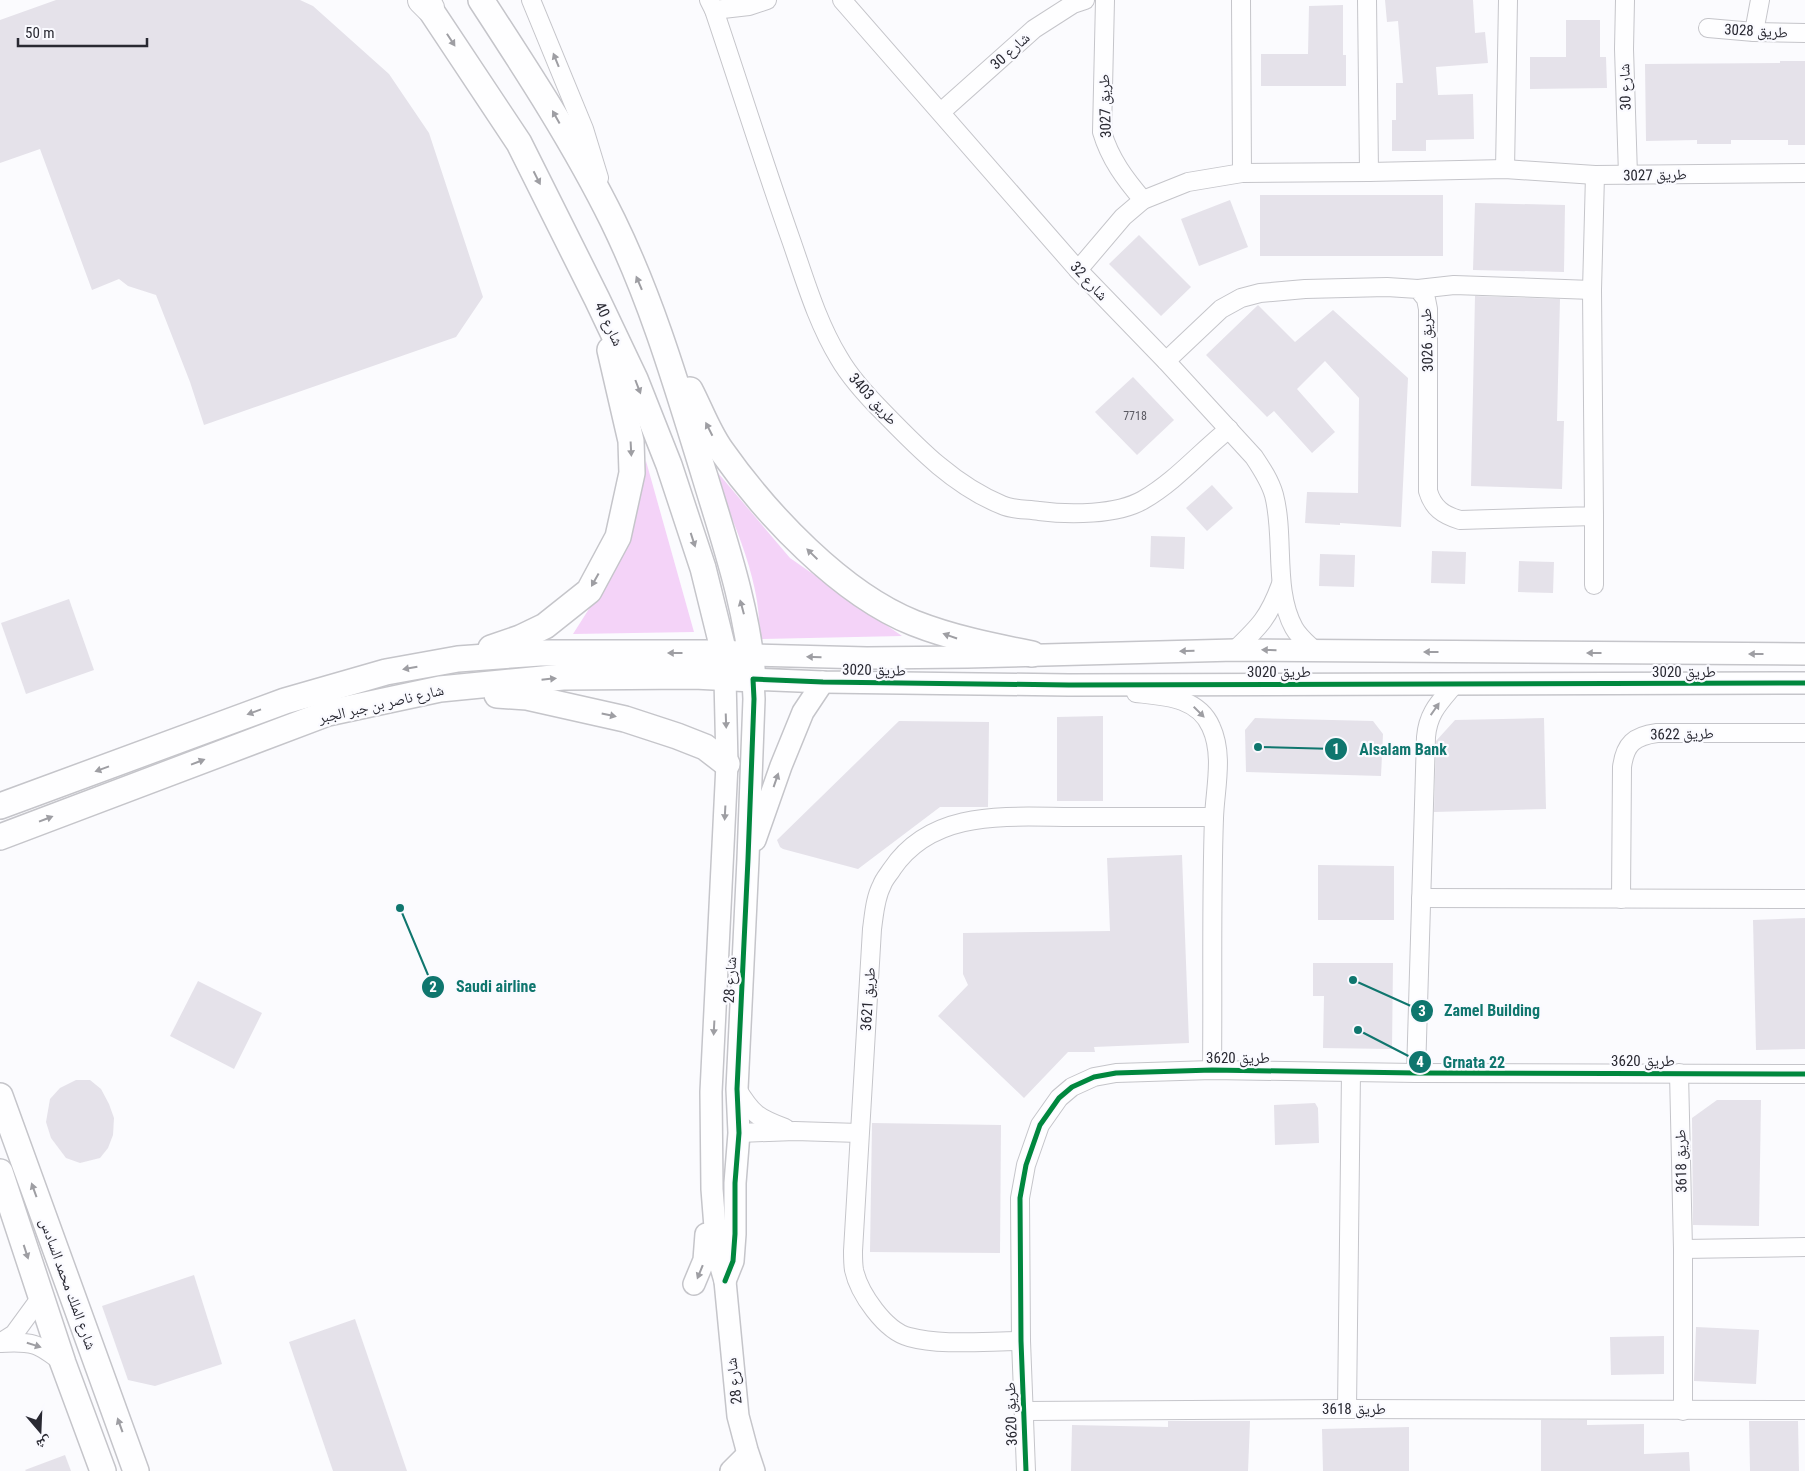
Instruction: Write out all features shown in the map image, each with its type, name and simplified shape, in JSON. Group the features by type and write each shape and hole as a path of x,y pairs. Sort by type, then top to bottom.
{"main road":[{"path":"481,0 551,108 613,221 658,328 720,449 747,484 782,525 818,559 861,595 913,623 964,640 1032,654"},
{"name":"شارع 40","path":"425,3 519,143 635,379 669,465 703,568 724,653 725,678"},
{"path":"458,659 520,638 545,626 589,591 618,538 632,473 631,441 597,299"},
{"path":"658,328 716,515 744,613 752,667"},
{"name":"شارع ناصر بن جبر الجبر","path":"0,806 285,701 386,672 458,659 540,653 724,653 752,667"},
{"name":"شارع ناصر بن جبر الجبر","path":"4,841 328,713 440,689 563,677 694,676 725,678 752,667"},
{"path":"440,689 527,697 625,719 677,736 705,748 727,764"},
{"path":"0,786 44,790"},
{"name":"شارع الملك محمد السادس","path":"0,1096 136,1471"},
{"name":"شارع الملك محمد السادس","path":"0,1172 63,1363 103,1471"}],"street":[{"path":"531,0 584,129 613,221"},
{"path":"712,5 749,6 767,0"},
{"name":"شارع 32","path":"842,0 1078,270 1166,361 1254,457 1265,473 1274,494 1278,517 1281,584"},
{"name":"شارع 30","path":"941,112 1034,29 1073,4 1086,0"},
{"name":"طريق 3027","path":"1105,0 1102,132 1107,149 1116,165 1143,200"},
{"path":"1241,0 1242,173"},
{"path":"1367,0 1369,172"},
{"path":"1504,169 1508,0"},
{"name":"شارع 30","path":"1625,0 1624,49 1628,175"},
{"path":"1754,32 1760,0"},
{"name":"طريق 3403","path":"712,5 822,327 840,360 864,392 942,469 975,491 1003,506 1050,512 1104,513 1142,501 1177,476 1229,430"},
{"name":"طريق 3028","path":"1708,28 1754,32 1805,33"},
{"name":"طريق 3027","path":"1078,270 1123,217 1143,200 1188,182 1242,173 1504,169 1595,175 1805,173"},
{"path":"1594,585 1592,290 1595,175"},
{"path":"1418,289 1454,285 1592,290"},
{"name":"طريق 3026","path":"1166,361 1221,309 1247,296 1305,289 1387,287 1418,289 1426,299 1428,309 1428,491 1436,508 1446,516 1460,520 1594,516"},
{"path":"1235,650 1268,616 1281,584"},
{"path":"1281,584 1294,628 1299,636 1315,651"},
{"name":"طريق 3020","path":"752,667 866,658 1235,650 1805,654"},
{"name":"طريق 3020","path":"752,667 823,682 1068,685 1805,683"},
{"name":"شارع 28","path":"725,1280 733,1261 734,1248 734,1183 739,1133 738,1089 754,699 752,667"},
{"name":"شارع 28","path":"725,678 727,764 711,1092 712,1189 717,1254 725,1280 738,1416 748,1465"},
{"path":"748,859 792,737 803,712 823,682"},
{"path":"1068,685 1181,699 1199,710 1211,727 1217,749 1218,765 1214,817 1212,1070"},
{"path":"1416,1073 1423,779 1427,724 1432,712 1454,685"},
{"name":"طريق 3622","path":"1621,899 1622,767 1624,754 1631,742 1644,734 1658,733 1805,734"},
{"name":"طريق 3621","path":"1021,1341 928,1342 906,1336 892,1327 874,1310 862,1292 854,1271 853,1251 859,1133 872,933 875,908 882,885 897,862 914,844 940,829 969,820 1005,817 1214,817"},
{"path":"1421,898 1805,899"},
{"name":"طريق 3620","path":"1026,1471 1021,1341 1020,1198 1026,1165 1040,1125 1059,1098 1072,1087 1094,1077 1116,1073 1212,1070 1416,1073 1805,1074"},
{"path":"1347,1409 1351,1072"},
{"name":"طريق 3618","path":"1679,1073 1683,1249 1683,1411"},
{"path":"738,1089 756,1116 795,1131"},
{"path":"711,1092 723,1114 739,1133 795,1131 859,1133"},
{"path":"694,1284 704,1260 712,1189"},
{"path":"1683,1249 1805,1247"},
{"path":"0,1343 14,1334 41,1297"},
{"path":"0,1343 32,1343 44,1348 63,1363"},
{"name":"طريق 3618","path":"1024,1411 1347,1409 1805,1410"}],"shaded area":[{"path":"707,460 790,558 902,636 761,639 757,601 743,547"},
{"path":"646,461 694,632 573,634 626,544"}],"building":[{"path":"56,0 300,0 313,6 389,74 429,133 483,297 456,337 204,425 190,382 156,295 128,286 119,279 92,290 40,149 0,163 0,20"},
{"path":"1385,0 1473,0 1475,33 1485,32 1488,63 1436,67 1438,95 1473,94 1474,139 1426,140 1426,151 1392,151 1392,120 1396,120 1396,83 1403,83 1398,21 1387,22"},
{"path":"1343,5 1343,55 1346,55 1346,86 1261,86 1261,54 1308,54 1309,6"},
{"path":"1566,20 1600,20 1600,57 1606,57 1607,88 1530,89 1530,57 1566,57"},
{"path":"1780,61 1805,61 1805,145 1788,145 1788,140 1731,140 1731,144 1697,144 1697,140 1646,141 1645,64 1780,63"},
{"path":"1260,195 1443,195 1443,256 1260,256"},
{"path":"1230,200 1248,247 1199,266 1181,219"},
{"path":"1475,203 1565,205 1564,272 1473,270"},
{"path":"1139,235 1191,287 1161,316 1109,264"},
{"path":"1475,296 1560,299 1557,421 1564,421 1562,489 1471,486"},
{"path":"1258,305 1295,342 1333,310 1408,378 1401,527 1305,523 1307,492 1358,493 1359,398 1325,361 1297,389 1335,432 1312,453 1274,411 1267,417 1206,355"},
{"path":"1133,377 1174,420 1137,455 1095,412"},
{"path":"1212,485 1233,508 1207,531 1186,508"},
{"path":"1151,536 1185,537 1184,569 1150,567"},
{"path":"1432,551 1466,552 1465,584 1431,583"},
{"path":"1320,554 1355,555 1354,587 1319,586"},
{"path":"1519,561 1554,562 1553,593 1518,592"},
{"path":"69,599 94,670 26,694 1,623"},
{"path":"1103,716 1103,801 1057,801 1057,717"},
{"path":"1255,718 1373,721 1383,734 1381,776 1246,772 1245,730"},
{"path":"1544,718 1546,809 1434,812 1436,741 1455,720"},
{"path":"899,721 989,722 988,807 940,807 858,869 780,847 777,840"},
{"path":"1182,855 1189,1043 1094,1047 1095,1052 1068,1052 1024,1098 938,1016 968,985 963,974 963,933 1110,931 1107,858"},
{"path":"1318,865 1394,866 1394,920 1318,920"},
{"path":"1805,918 1805,1049 1756,1050 1753,920"},
{"path":"1313,963 1393,963 1392,1049 1323,1048 1324,996 1313,996"},
{"path":"198,981 262,1013 234,1069 170,1036"},
{"path":"76,1080 90,1080 101,1089 114,1118 113,1135 108,1148 100,1158 80,1163 66,1158 51,1138 46,1122 50,1099 60,1088"},
{"path":"1717,1100 1761,1100 1759,1226 1693,1225 1692,1118"},
{"path":"1315,1103 1318,1108 1319,1143 1275,1145 1274,1105"},
{"path":"872,1123 1001,1125 1000,1253 870,1252"},
{"path":"194,1275 222,1364 155,1386 128,1380 102,1306"},
{"path":"355,1319 407,1471 333,1471 289,1342"},
{"path":"1696,1327 1759,1330 1756,1384 1694,1381"},
{"path":"1664,1336 1664,1374 1611,1375 1610,1337"},
{"path":"1541,1420 1587,1420 1587,1425 1644,1424 1644,1454 1689,1452 1690,1471 1541,1471"},
{"path":"1168,1421 1250,1421 1248,1471 1071,1471 1072,1425 1168,1427"},
{"path":"1749,1421 1798,1421 1799,1471 1750,1471"},
{"path":"1409,1427 1409,1471 1323,1471 1322,1429"},
{"path":"65,1455 71,1471 25,1470"}],"cycle path":[{"path":"725,1281 733,1261 735,1234 735,1183 739,1133 737,1089 748,859 754,699 753,679 823,682 1069,685 1805,683"},
{"path":"1026,1471 1021,1341 1020,1198 1026,1165 1040,1125 1059,1098 1072,1087 1094,1077 1116,1073 1212,1070 1416,1073 1805,1074"}],"place":[{"name":"Alsalam Bank","path":"1258,747"},
{"name":"Saudi airline","path":"400,908"},
{"name":"Zamel Building","path":"1353,980"},
{"name":"Grnata 22","path":"1358,1030"}]}
